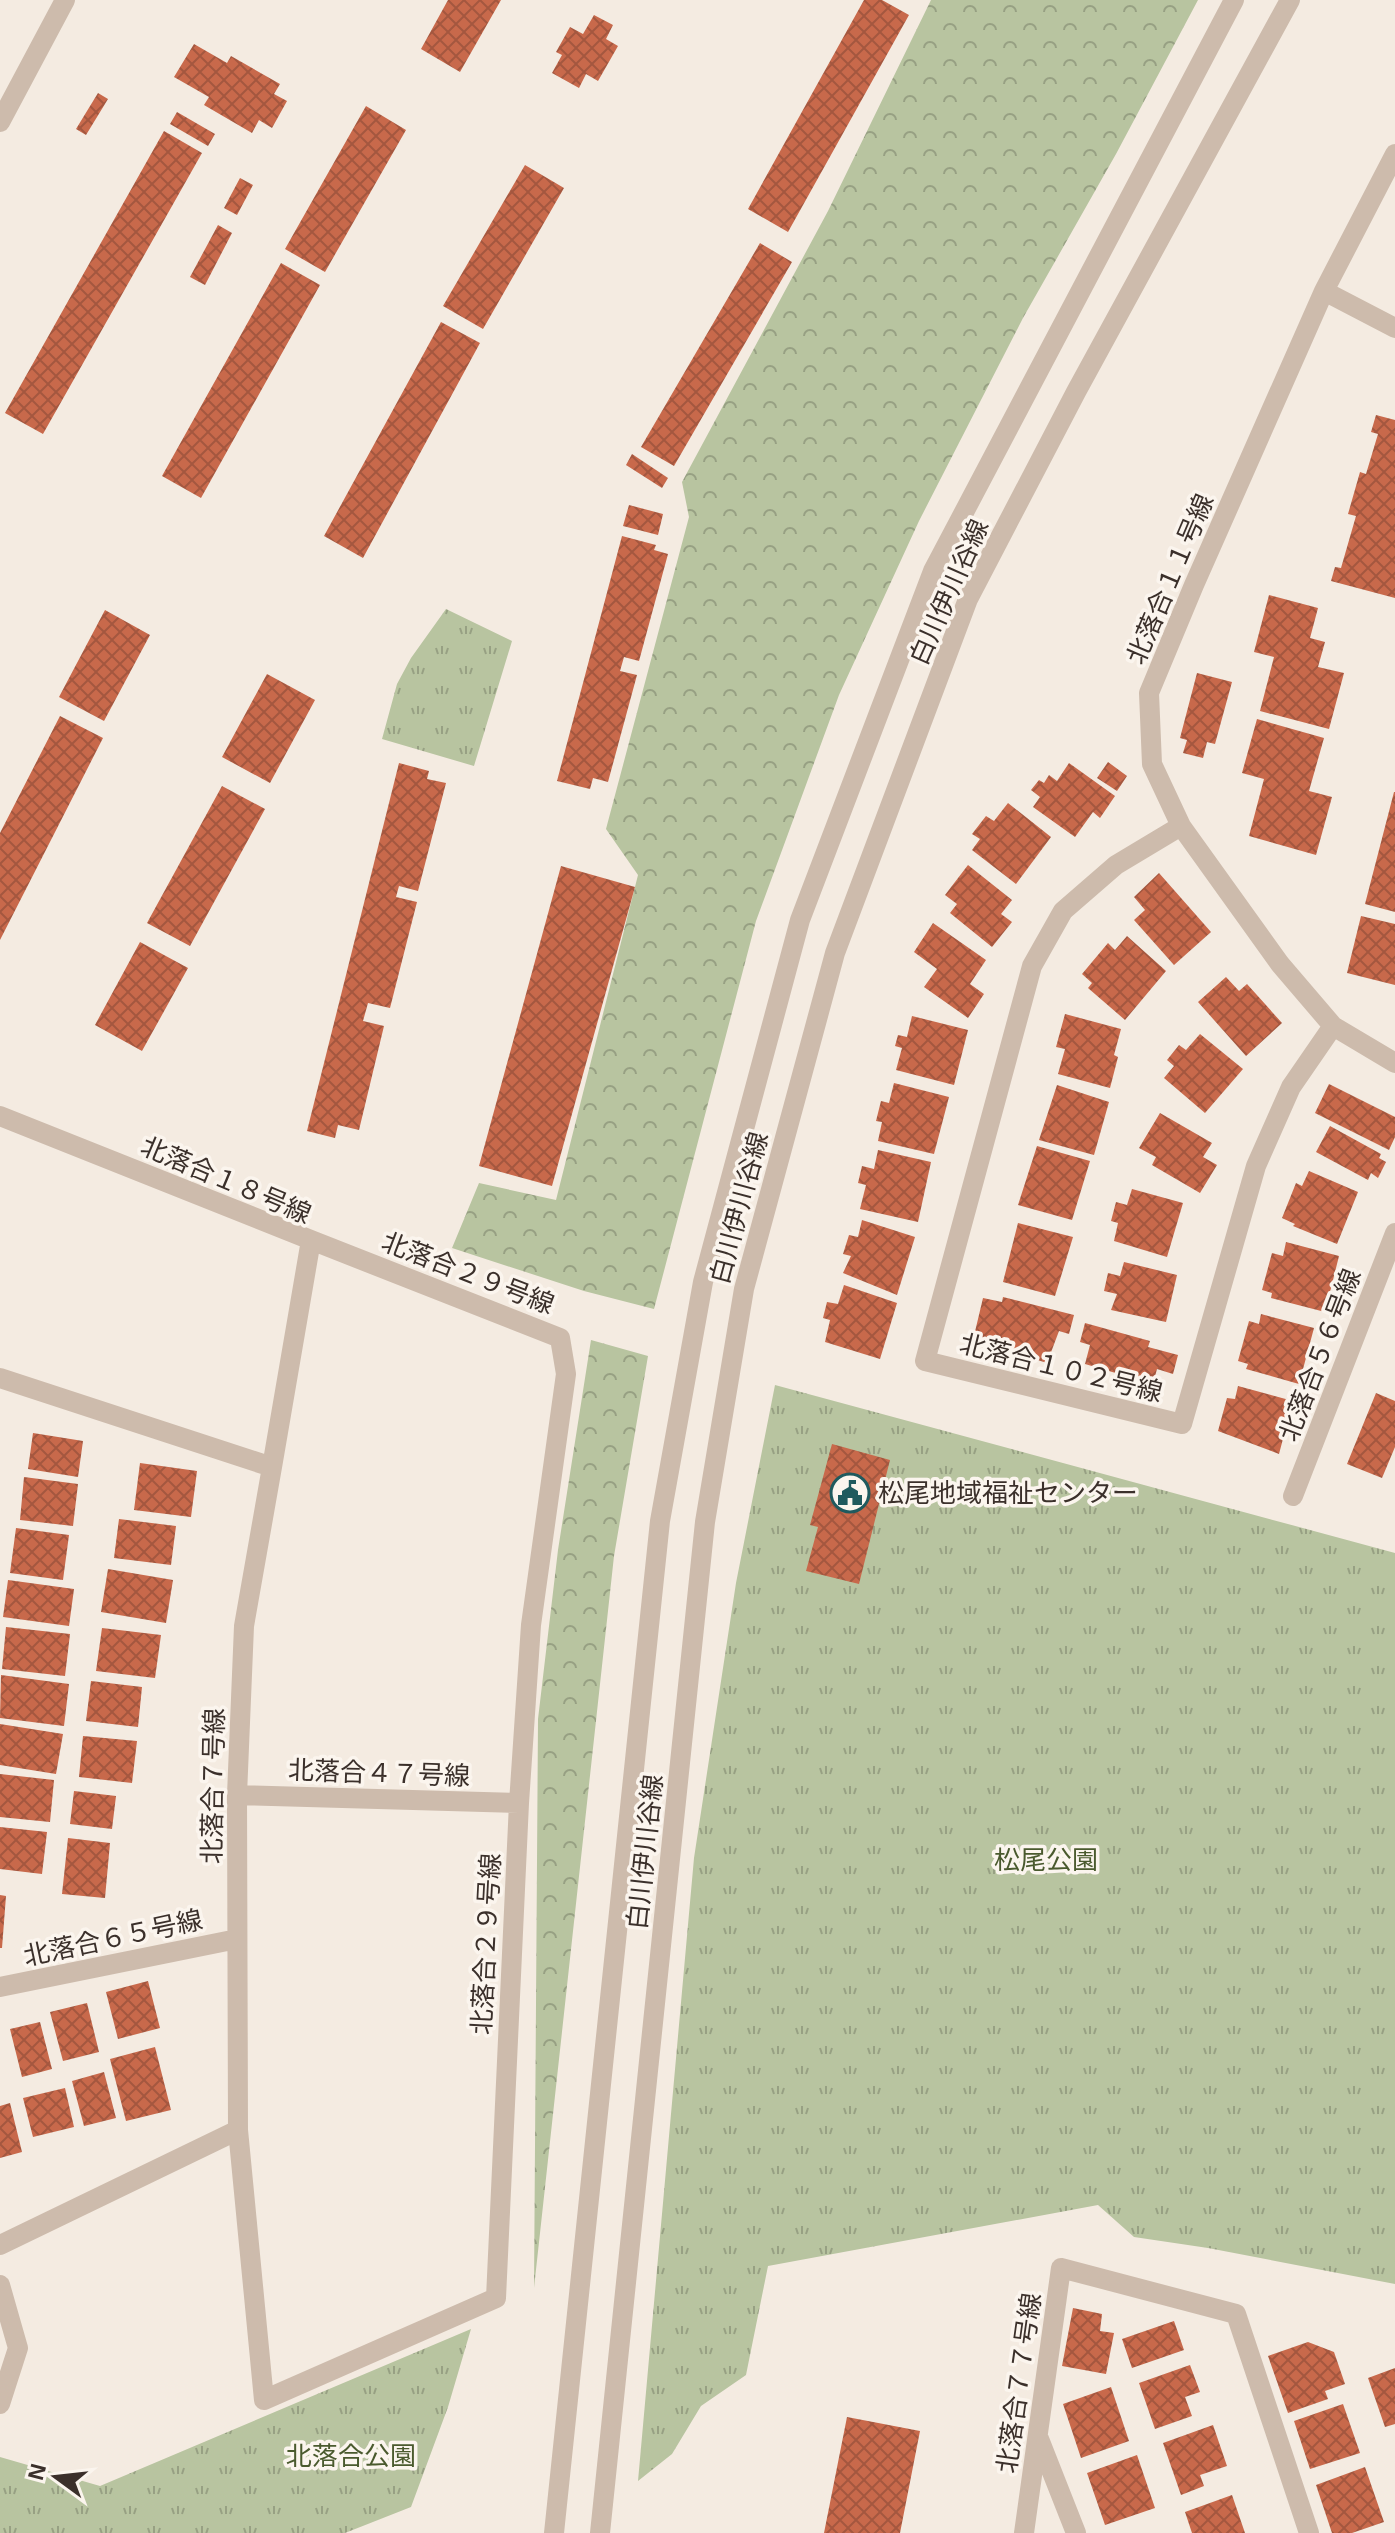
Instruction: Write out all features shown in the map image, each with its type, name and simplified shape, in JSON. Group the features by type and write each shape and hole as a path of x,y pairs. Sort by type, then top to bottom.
{"street":[{"path":"0,122 65,0"},
{"name":"白川伊川谷線","path":"554,2533 660,1521 703,1282 796,935 933,571 1234,0"},
{"name":"白川伊川谷線","path":"600,2533 705,1522 744,1289 760,1228 835,953 968,599 1076,392 1290,0"},
{"name":"北落合１１号線","path":"1395,154 1324,291 1149,693 1152,764 1181,826 1280,964 1333,1026 1395,1063"},
{"path":"1324,291 1395,328"},
{"name":"北落合１０２号線","path":"1181,826 1116,865 1063,911 1032,966 925,1361 1182,1424 1256,1166 1291,1087 1333,1026"},
{"name":"北落合１８号線","path":"0,1116 311,1240 272,1467"},
{"name":"北落合５６号線","path":"1293,1496 1395,1233"},
{"name":"北落合２９号線","path":"238,2130 264,2400 496,2298 519,1803 531,1625 566,1374 560,1338 311,1240"},
{"path":"0,1378 272,1467"},
{"name":"北落合７号線","path":"238,2130 237,1795 244,1626 272,1467"},
{"name":"北落合４７号線","path":"237,1795 519,1803"},
{"name":"北落合６５号線","path":"0,1987 237,1939"},
{"path":"0,2245 238,2130"},
{"name":"北落合７７号線","path":"1024,2533 1061,2268 1236,2314 1309,2533"},
{"path":"0,2285 18,2348 0,2404"},
{"path":"1037,2435 1076,2533"}],"green space":[{"path":"931,0 1198,0 1116,154 1023,318 919,521 839,695 756,921 654,1309 584,1291 452,1248 479,1183 556,1200 638,875 606,829 689,517 682,482 828,211"},
{"path":"446,609 512,641 474,766 382,739 397,684 411,658"},
{"path":"591,1340 648,1356 614,1556 534,2288 538,1719 558,1550"},
{"name":"松尾公園","path":"775,1385 1395,1553 1395,2284 1134,2237 1098,2205 768,2266 746,2375 701,2406 672,2454 638,2481 694,1858 736,1583"},
{"name":"北落合公園","path":"471,2329 448,2407 411,2507 345,2533 0,2533 0,2457 100,2486"}],"building":[{"path":"448,0 501,0 460,72 421,49"},
{"path":"864,0 882,0 909,15 788,232 748,209"},
{"path":"594,15 613,25 606,39 618,46 598,81 586,74 579,88 552,73 562,55 556,52 570,27 583,34"},
{"path":"194,44 227,63 231,56 280,84 274,94 287,101 272,128 259,120 252,133 204,105 209,97 174,77"},
{"path":"98,93 108,99 86,135 76,129"},
{"path":"366,106 406,130 325,272 285,249"},
{"path":"177,112 215,134 208,146 170,124"},
{"path":"164,131 202,153 43,434 5,413"},
{"path":"525,165 564,188 483,329 443,306"},
{"path":"240,178 253,185 237,215 224,208"},
{"path":"218,225 232,233 205,285 190,277"},
{"path":"760,243 792,262 674,466 641,447"},
{"path":"281,263 320,285 201,498 162,476"},
{"path":"441,322 480,343 363,558 324,536"},
{"path":"1376,415 1395,420 1395,598 1331,581 1335,567 1341,568 1356,516 1348,514 1360,472 1366,474 1378,434 1371,432"},
{"path":"632,454 668,478 662,488 626,465"},
{"path":"629,505 663,514 658,535 623,526"},
{"path":"622,536 656,545 654,550 668,554 639,661 624,657 620,671 637,675 608,782 593,778 590,789 557,781"},
{"path":"1269,595 1318,608 1310,638 1325,642 1318,667 1344,673 1329,729 1260,711 1274,657 1254,652"},
{"path":"105,610 150,635 104,721 59,697"},
{"path":"1197,673 1232,682 1215,744 1207,742 1203,758 1183,753 1187,740 1180,738"},
{"path":"267,674 315,700 270,783 222,757"},
{"path":"60,716 103,738 0,940 0,833"},
{"path":"1257,719 1324,738 1309,791 1332,797 1316,855 1249,836 1264,779 1242,773"},
{"path":"1108,762 1127,776 1117,791 1097,778"},
{"path":"399,763 429,771 427,779 446,783 418,891 399,886 396,897 417,902 390,1008 368,1003 363,1021 384,1026 359,1130 338,1125 335,1138 307,1131"},
{"path":"1069,763 1115,796 1100,818 1093,812 1075,837 1033,807 1040,797 1031,790 1039,780 1044,783 1049,775 1057,781"},
{"path":"222,786 265,809 190,946 147,923"},
{"path":"1395,792 1395,912 1365,904"},
{"path":"1008,803 1051,837 1016,884 972,850 980,839 972,834 986,816 994,821"},
{"path":"968,865 1012,900 1001,914 1012,922 992,947 950,913 957,904 945,895"},
{"path":"561,866 635,887 552,1186 479,1166"},
{"path":"1159,873 1211,932 1174,965 1134,920 1145,910 1134,897"},
{"path":"1361,916 1395,924 1395,985 1347,973"},
{"path":"933,923 986,960 970,984 984,994 968,1018 924,987 937,969 914,952"},
{"path":"1127,936 1166,971 1125,1020 1088,988 1092,983 1082,974 1108,943 1115,950"},
{"path":"140,942 188,968 142,1051 95,1025"},
{"path":"1226,977 1239,991 1247,984 1282,1023 1246,1056 1198,1002"},
{"path":"1065,1014 1121,1029 1110,1088 1058,1074 1065,1049 1056,1047"},
{"path":"912,1016 968,1030 954,1085 896,1070 902,1048 895,1046 898,1035 907,1037"},
{"path":"1200,1034 1243,1069 1205,1113 1164,1078 1174,1066 1167,1060 1179,1045 1186,1050"},
{"path":"894,1083 949,1097 934,1154 878,1141 882,1122 876,1121 881,1101 889,1103"},
{"path":"1329,1084 1395,1117 1395,1137 1389,1150 1315,1113"},
{"path":"1057,1085 1109,1102 1094,1155 1039,1140"},
{"path":"1160,1113 1212,1143 1203,1157 1217,1165 1200,1193 1152,1165 1156,1157 1139,1148"},
{"path":"1330,1126 1381,1154 1379,1158 1386,1162 1378,1178 1371,1173 1368,1180 1316,1152"},
{"path":"1037,1146 1090,1161 1072,1220 1018,1205"},
{"path":"878,1150 931,1162 918,1222 860,1209 866,1185 858,1183 862,1166 874,1169"},
{"path":"1309,1171 1358,1192 1337,1244 1293,1226 1295,1224 1282,1218 1296,1183 1302,1186"},
{"path":"1132,1189 1183,1203 1167,1257 1114,1241 1118,1223 1111,1221 1116,1202 1127,1205"},
{"path":"862,1220 915,1237 897,1295 843,1273 851,1256 843,1254 849,1235 858,1237"},
{"path":"1018,1223 1073,1237 1055,1296 1003,1282"},
{"path":"1286,1242 1339,1256 1325,1312 1271,1298 1272,1293 1262,1290 1272,1253 1283,1256"},
{"path":"1124,1262 1177,1275 1166,1322 1111,1310 1117,1294 1104,1291 1108,1273 1120,1276"},
{"path":"844,1285 897,1303 880,1359 825,1342 830,1320 823,1318 827,1302 838,1304"},
{"path":"1003,1297 1074,1315 1069,1334 1059,1331 1047,1363 973,1340 983,1298 1002,1302"},
{"path":"1261,1314 1314,1328 1299,1384 1246,1369 1248,1364 1238,1361 1249,1321 1259,1324"},
{"path":"1085,1323 1150,1341 1148,1347 1178,1355 1173,1374 1157,1369 1153,1384 1085,1364 1090,1345 1080,1342"},
{"path":"1238,1386 1293,1401 1279,1454 1218,1431 1227,1398 1235,1399"},
{"path":"1376,1393 1395,1401 1395,1447 1382,1478 1347,1464"},
{"path":"33,1433 83,1441 78,1477 28,1469"},
{"name":"松尾地域福祉センター","path":"832,1444 890,1460 859,1584 806,1571 818,1527 810,1525"},
{"path":"140,1463 197,1471 191,1517 134,1510"},
{"path":"24,1477 78,1484 73,1526 20,1520"},
{"path":"119,1519 176,1526 171,1565 114,1558"},
{"path":"16,1528 69,1535 63,1580 10,1573"},
{"path":"108,1569 173,1580 166,1623 101,1612"},
{"path":"8,1580 74,1589 69,1626 3,1617"},
{"path":"6,1627 70,1634 65,1676 2,1669"},
{"path":"102,1628 161,1635 155,1678 96,1671"},
{"path":"1,1675 69,1684 64,1726 0,1718"},
{"path":"91,1681 142,1687 138,1727 86,1721"},
{"path":"0,1724 63,1734 56,1774 0,1765"},
{"path":"83,1736 137,1741 132,1783 79,1777"},
{"path":"0,1774 54,1780 50,1822 0,1817"},
{"path":"74,1791 116,1796 112,1829 70,1824"},
{"path":"0,1827 47,1832 42,1874 0,1869"},
{"path":"68,1838 110,1843 105,1898 62,1894"},
{"path":"0,1895 6,1896 2,1948 0,1948"},
{"path":"148,1981 160,2028 118,2039 106,1992"},
{"path":"87,2003 99,2052 63,2061 50,2012"},
{"path":"40,2022 52,2069 22,2077 10,2029"},
{"path":"155,2047 171,2110 126,2121 110,2059"},
{"path":"104,2072 116,2118 84,2126 72,2081"},
{"path":"65,2088 74,2127 33,2137 23,2098"},
{"path":"10,2103 22,2152 0,2158 0,2106"},
{"path":"1073,2308 1102,2314 1100,2331 1114,2333 1106,2374 1062,2366"},
{"path":"1174,2321 1184,2350 1132,2368 1122,2339"},
{"path":"1308,2342 1334,2352 1345,2384 1325,2391 1328,2399 1288,2413 1268,2356"},
{"path":"1190,2365 1200,2392 1185,2397 1192,2416 1155,2429 1139,2383"},
{"path":"1395,2368 1395,2424 1385,2427 1368,2378"},
{"path":"1111,2387 1129,2441 1081,2458 1063,2404"},
{"path":"1343,2404 1360,2453 1310,2469 1294,2421"},
{"path":"847,2417 920,2431 900,2533 824,2533"},
{"path":"1213,2425 1227,2466 1200,2475 1204,2486 1181,2495 1163,2443"},
{"path":"1137,2455 1155,2508 1105,2525 1087,2473"},
{"path":"1365,2467 1384,2522 1352,2533 1332,2533 1316,2485"},
{"path":"1232,2495 1245,2533 1192,2533 1185,2512"}],"place":[{"name":"松尾地域福祉センター","path":"850,1493"}]}
